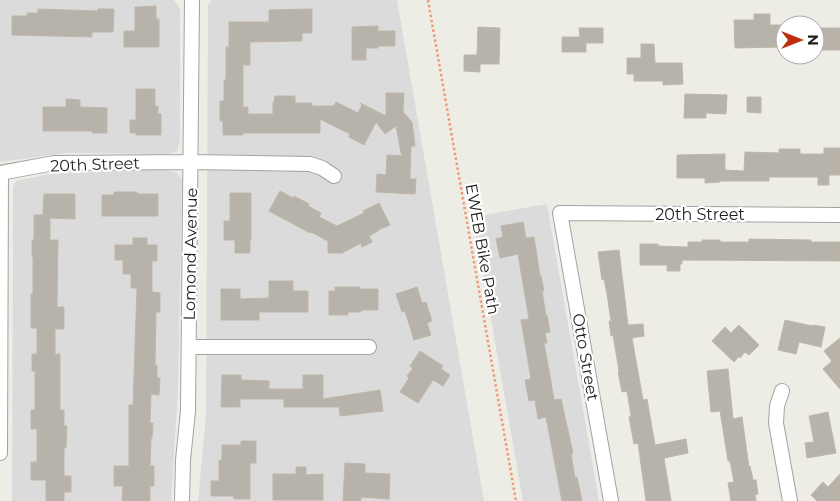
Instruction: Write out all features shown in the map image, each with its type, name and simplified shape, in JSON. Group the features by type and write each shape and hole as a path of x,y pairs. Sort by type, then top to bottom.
{"street":[{"name":"Lomond Avenue","path":"182,501 183,460 188,411 192,0"},
{"name":"20th Street","path":"1,173 54,163 191,162"},
{"path":"191,162 310,164 322,168 334,176"},
{"path":"0,453 1,173"},
{"name":"20th Street","path":"560,213 840,215"},
{"name":"Otto Street","path":"560,213 611,501"},
{"path":"189,347 369,347"},
{"path":"782,391 777,406 776,422 790,501"}],"path":[{"name":"EWEB Bike Path","path":"428,0 516,501"}],"shaded area":[{"path":"0,0 174,0 180,9 180,141 177,151 170,154 67,153 0,162"},
{"path":"212,0 397,0 484,501 198,501 206,415 208,5"},
{"path":"159,169 176,172 182,180 178,392 171,501 12,501 13,187 16,181 54,173"},
{"path":"547,204 599,501 523,501 473,217"}],"building":[{"path":"156,6 156,19 159,19 159,47 124,47 124,31 135,31 135,7"},
{"path":"38,9 98,11 98,9 114,9 113,32 92,32 92,37 12,35 12,16 27,16 27,13 38,13"},
{"path":"312,9 312,33 302,33 302,41 250,42 250,65 243,65 243,107 248,107 248,114 273,114 275,96 295,96 295,103 312,103 312,106 334,106 336,102 358,113 362,105 360,103 386,116 386,93 404,93 403,112 412,122 415,146 411,146 410,179 416,179 415,194 376,192 377,174 386,175 387,155 403,156 396,126 385,134 376,122 364,145 349,137 350,134 320,119 320,133 243,133 243,135 223,135 223,121 220,121 220,101 224,101 226,47 229,47 229,22 269,22 269,10"},
{"path":"754,14 770,14 770,25 775,25 775,47 735,48 734,20 754,20"},
{"path":"378,26 378,31 395,31 395,46 366,48 366,60 352,60 352,27"},
{"path":"478,27 500,28 499,64 480,64 480,72 464,71 464,55 477,55"},
{"path":"579,28 603,28 603,43 586,43 586,52 562,52 562,37 580,37"},
{"path":"825,28 840,28 840,50 825,50"},
{"path":"641,44 654,44 655,63 682,63 683,84 663,85 663,81 634,81 634,74 627,74 627,58 641,58"},
{"path":"136,89 155,89 155,106 158,106 158,114 161,114 161,135 136,135 136,133 130,133 130,120 136,120"},
{"path":"685,94 727,95 726,114 706,113 706,118 684,118"},
{"path":"747,97 761,97 761,113 747,112"},
{"path":"66,99 80,100 80,107 107,108 107,133 92,133 92,131 43,131 43,107 66,107"},
{"path":"824,148 840,148 840,175 829,175 829,185 818,185 818,177 769,177 769,181 720,181 705,183 705,178 677,178 677,155 725,154 725,170 744,171 745,152 779,153 779,149 800,149 800,154 824,154"},
{"path":"280,191 309,204 308,206 321,213 319,217 337,226 364,213 363,211 379,203 390,225 369,236 372,242 362,247 361,243 342,253 328,253 328,241 269,211"},
{"path":"114,192 158,194 158,216 102,216 102,195 114,195"},
{"path":"230,193 251,193 250,253 235,253 235,240 224,240 224,221 230,221"},
{"path":"44,194 75,194 75,219 50,218 50,240 58,240 57,307 64,307 64,329 55,329 55,354 60,354 60,410 64,410 64,426 67,426 66,448 64,448 64,476 71,476 71,492 64,492 64,501 46,501 46,480 31,480 31,462 37,462 37,429 31,429 31,410 35,410 35,371 32,371 32,354 37,354 37,328 31,328 31,294 33,294 32,240 34,240 34,215 43,215"},
{"path":"523,222 526,238 534,237 550,332 545,333 547,343 544,343 554,400 561,399 573,453 571,454 575,478 577,477 582,501 562,501 546,417 538,419 535,400 529,401 525,380 531,379 521,320 529,319 518,254 500,258 496,239 503,237 501,226"},
{"path":"133,238 147,238 147,245 157,245 157,261 152,261 152,292 160,293 160,312 156,312 155,365 157,365 157,378 160,378 159,395 151,394 150,423 153,423 150,466 154,466 154,486 150,486 150,501 122,501 123,486 114,486 114,466 129,466 129,405 133,405 137,288 131,288 131,274 123,274 123,260 115,260 115,245 133,245"},
{"path":"749,239 840,242 840,261 682,260 680,271 667,271 667,265 640,265 640,244 688,247 688,242 702,242 702,240 749,242"},
{"path":"619,250 628,325 643,324 644,336 632,338 643,400 647,399 655,445 686,439 688,453 664,458 671,501 646,501 638,443 634,444 629,417 631,416 627,391 622,392 613,335 611,336 607,294 604,279 602,280 598,252"},
{"path":"269,281 293,281 293,291 308,291 308,312 259,312 259,320 221,320 221,289 240,289 240,299 269,298"},
{"path":"335,287 378,289 378,310 348,312 348,315 329,315 329,291 335,291"},
{"path":"417,287 422,303 426,302 432,321 427,323 431,335 414,340 405,311 402,312 396,294"},
{"path":"785,320 825,327 821,347 799,342 796,354 778,350"},
{"path":"739,325 759,345 749,355 745,352 734,362 712,341 725,327 731,333"},
{"path":"840,338 840,389 823,369 832,361 824,351"},
{"path":"420,351 443,366 441,369 450,375 443,386 433,380 418,403 400,392 413,368 410,366"},
{"path":"728,369 733,419 742,417 749,467 753,480 756,480 758,494 755,495 756,501 731,501 728,483 734,482 730,461 728,461 720,411 711,412 707,371"},
{"path":"222,375 241,375 241,380 269,381 269,389 303,389 303,375 323,375 323,399 380,390 383,411 340,416 339,407 284,407 284,399 240,399 240,407 221,407"},
{"path":"828,412 836,453 807,458 805,443 814,442 809,416"},
{"path":"241,441 256,441 256,463 250,463 250,499 234,499 234,496 211,496 211,481 219,481 219,460 222,460 222,445 241,445"},
{"path":"345,463 365,464 365,473 390,474 389,499 361,497 361,501 343,501"},
{"path":"296,467 306,467 306,475 323,474 323,500 273,500 273,474 296,474"},
{"path":"840,474 840,501 817,501 811,495 823,482 828,487"}]}
